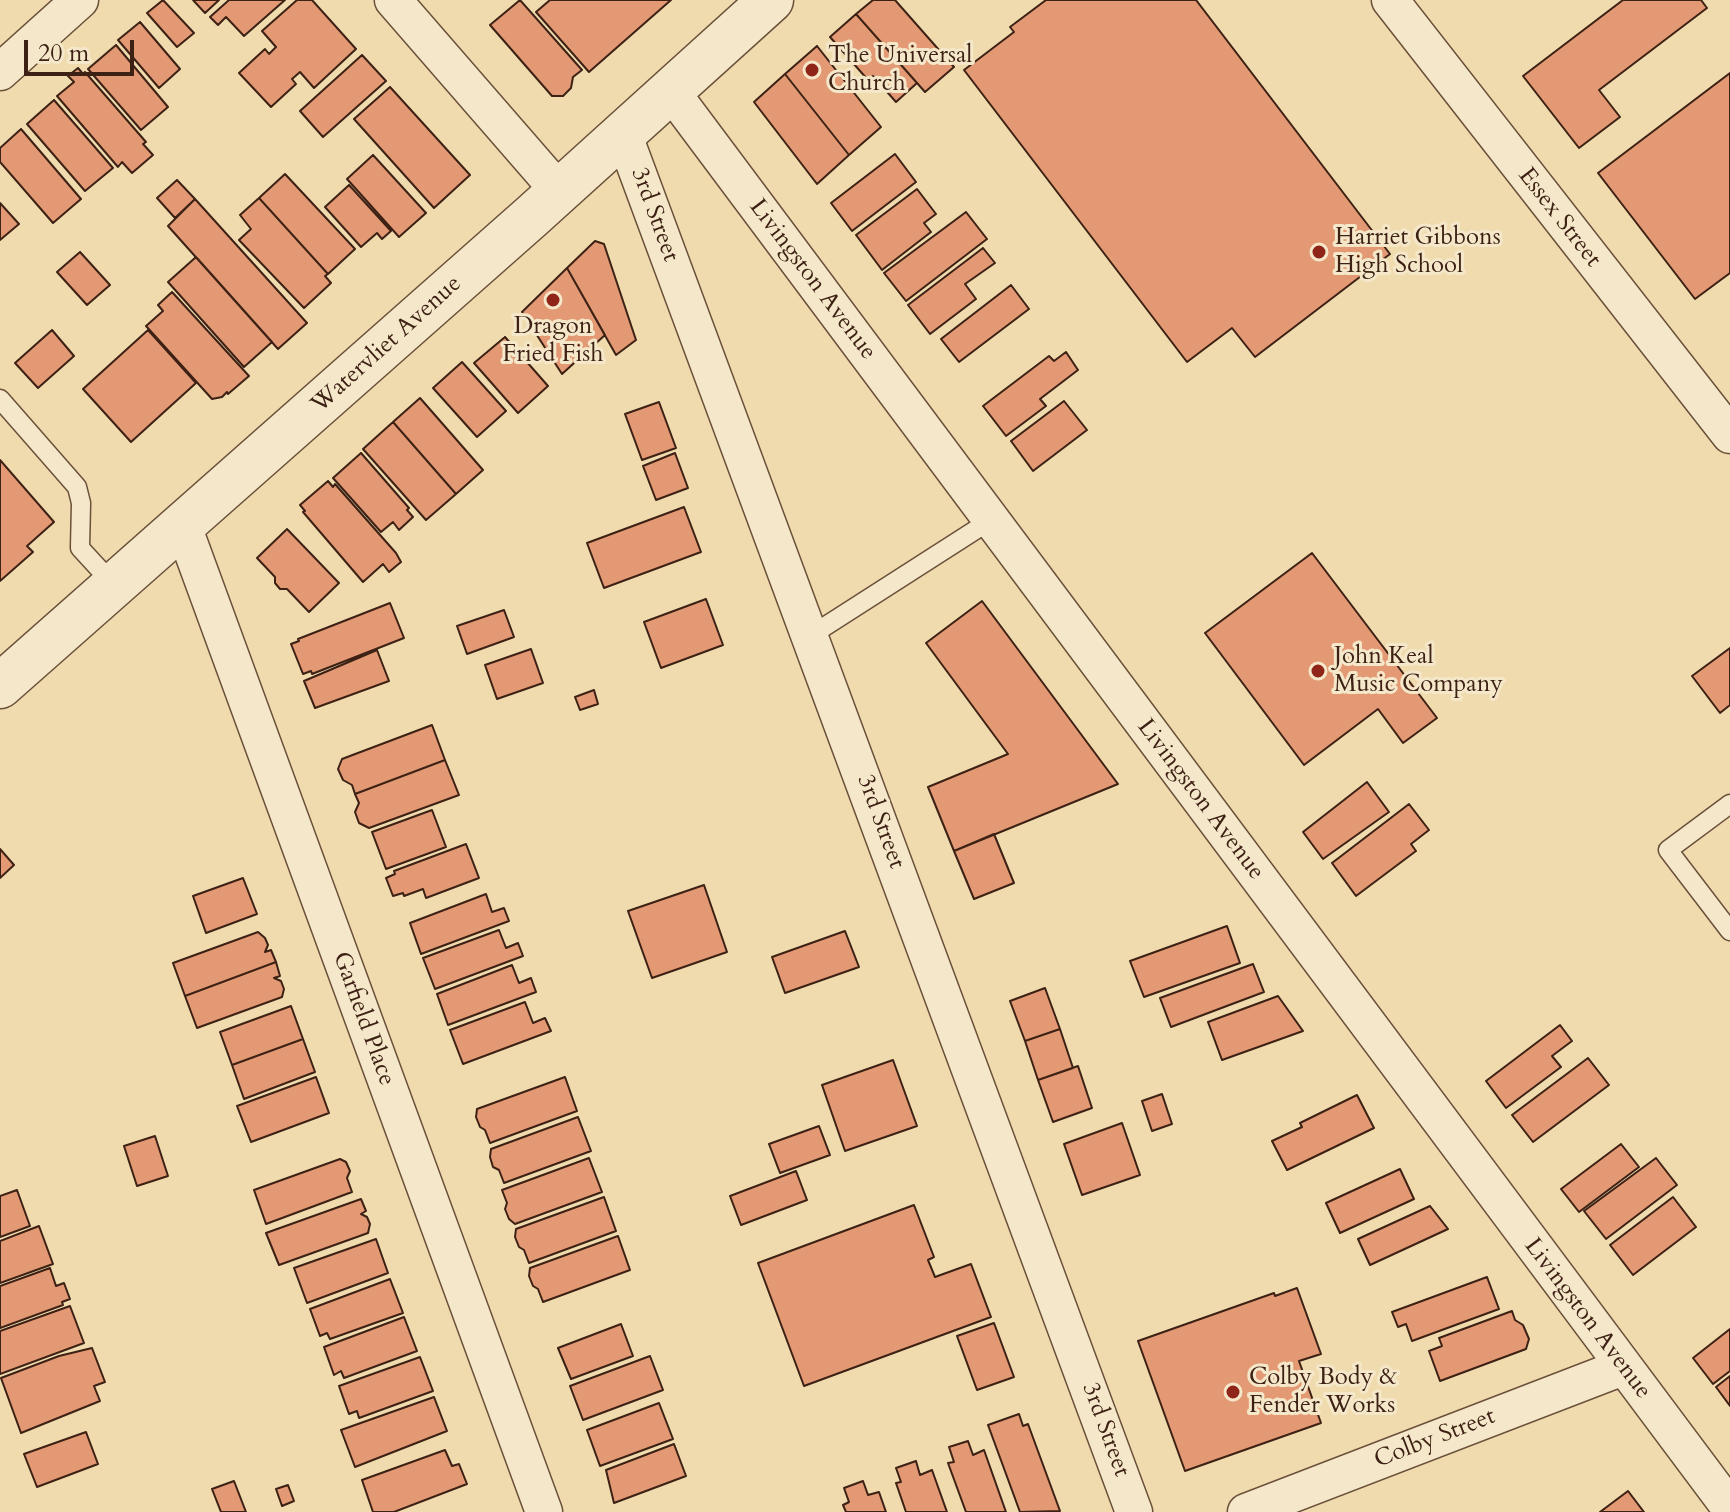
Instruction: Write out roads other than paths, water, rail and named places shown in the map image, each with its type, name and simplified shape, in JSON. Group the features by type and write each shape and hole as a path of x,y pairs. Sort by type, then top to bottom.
{"street":[{"path":"0,72 80,0"},
{"path":"393,0 559,191"},
{"name":"Watervliet Avenue","path":"0,686 771,0"},
{"name":"Essex Street","path":"1390,0 1730,435"},
{"name":"Livingston Avenue","path":"670,90 1730,1508"},
{"name":"3rd Street","path":"623,133 1134,1512"},
{"name":"Garfield Place","path":"183,526 544,1512"},
{"name":"Colby Street","path":"1246,1512 1623,1367"}],"lane":[{"path":"0,399 77,487 81,503 80,548 114,585"},
{"path":"810,636 991,520"},
{"path":"1730,804 1668,850 1730,931"}],"place":[{"name":"The Universal Church","path":"812,70"},
{"name":"Harriet Gibbons High School","path":"1319,252"},
{"name":"Dragon Fried Fish","path":"553,300"},
{"name":"John Keal Music Company","path":"1318,671"},
{"name":"Colby Body & Fender Works","path":"1233,1392"}]}
